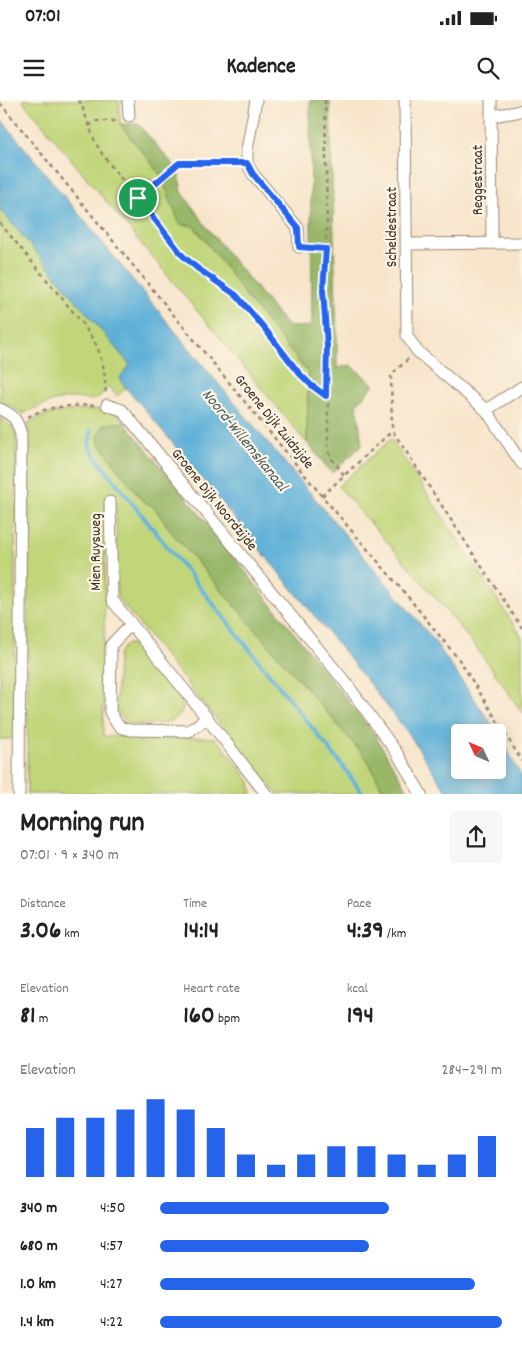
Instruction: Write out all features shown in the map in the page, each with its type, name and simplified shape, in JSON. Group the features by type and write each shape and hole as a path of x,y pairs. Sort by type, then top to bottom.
{"street":[{"path":"128,100 129,116"},
{"path":"256,100 247,150 247,163 253,174 298,228 299,247"},
{"name":"Scheldestraat","path":"405,100 407,336 417,351 486,410 522,464"},
{"name":"Reggestraat","path":"491,100 492,243"},
{"path":"492,116 522,110"},
{"path":"407,244 522,243"},
{"path":"486,410 522,387"},
{"name":"Groene Dijk Noordzijde","path":"107,405 122,410 346,683 397,753 421,794"},
{"path":"0,409 12,414 18,424 21,435 19,794"},
{"name":"Mien Ruysweg","path":"110,502 110,597 266,794"},
{"path":"131,624 111,645 110,712 117,724 122,728 130,730 189,731 207,718"}],"path":[{"path":"78,100 100,151 183,256 236,295 299,373 326,396"},
{"path":"325,100 326,249 323,290 327,346 328,450 344,475"},
{"name":"Groene Dijk Zuidzijde","path":"0,103 322,496 460,661 520,753 522,761"},
{"path":"89,126 96,121 122,121 129,116"},
{"path":"138,198 179,163 247,163"},
{"path":"0,223 83,324 97,346 104,369 107,405 67,406 42,410 18,424"},
{"path":"299,247 326,249"},
{"path":"417,351 390,375 392,430 522,628"},
{"path":"322,496 392,430"}],"green space":[{"path":"22,100 119,100 120,124 160,174 180,224 193,226 245,295 308,373 307,443"},
{"path":"310,100 330,100 337,368 351,365 374,385 357,404 362,445 332,473 307,443 308,373 245,295 194,226 180,224 160,174 120,124 138,124 178,170 182,192 208,229 288,327 312,326"},
{"path":"0,209 130,365 120,378 126,388 117,396 109,387 94,399 73,398 53,401 23,414 11,406 0,403"},
{"path":"102,409 115,413 125,423 115,423 99,432 99,442 135,491 142,500 154,507 173,534 367,759 385,794 277,794 117,597 116,501 106,500 103,736 214,738 222,745 250,782 252,794 27,794 28,423 36,418 54,413"},
{"path":"0,417 12,427 16,435 14,739 0,739"},
{"path":"125,423 195,508 374,734 410,794 385,794 367,759 173,534 154,507 142,500 98,442 99,432 105,424"},
{"path":"391,439 522,637 522,713 458,624 338,486"},
{"path":"128,644 137,645 143,649 181,697 183,705 179,716 162,723 149,724 129,723 121,717 116,709 118,655 124,646"}],"water":[{"name":"Noord-Willemskanaal","path":"0,118 221,387 433,639 491,724 451,724 451,779 506,779 506,748 522,778 522,794 448,794 409,734 345,653 126,388 120,378 130,365 0,209"}],"waterway":[{"path":"91,431 89,446 97,459 342,765 363,794"}],"route":[{"path":"179,163 247,163 253,174 298,228 299,247 326,249 323,290 327,346 326,396 299,373 236,295 183,256 138,198 179,163"}]}
